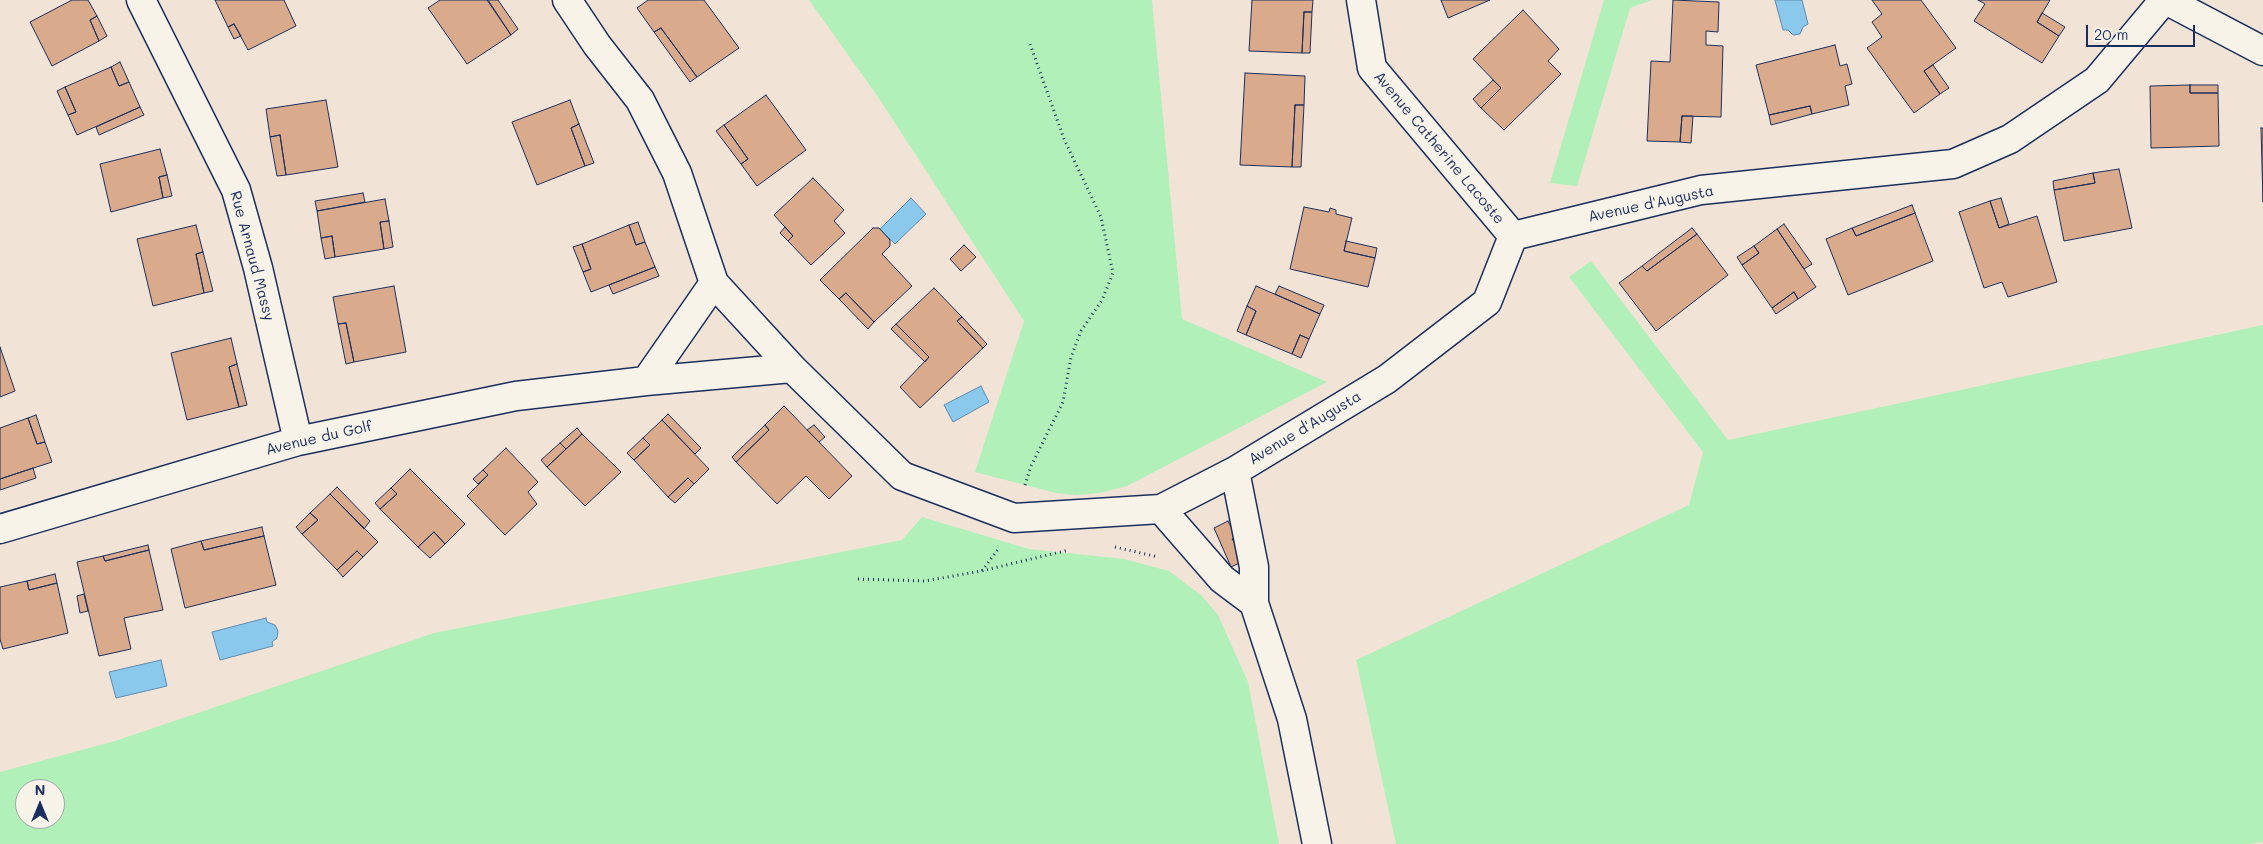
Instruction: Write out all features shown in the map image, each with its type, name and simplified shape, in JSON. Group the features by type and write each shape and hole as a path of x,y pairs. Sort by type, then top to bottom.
{"street":[{"name":"Rue Arnaud Massy","path":"140,0 236,190 258,268 298,441"},
{"path":"567,0 597,45 640,100 677,174 714,283 792,368 902,476 1014,518 1161,509 1222,579 1254,604"},
{"name":"Avenue Catherine Lacoste","path":"1361,0 1372,68 1513,236"},
{"name":"Avenue d'Augusta","path":"1161,509 1235,471 1387,379 1486,302 1513,236 1701,190 1953,164 2010,139 2098,80 2165,0 2263,51"},
{"path":"646,381 714,283"},
{"name":"Avenue du Golf","path":"0,528 298,441 516,396 646,381 792,368"},
{"path":"1235,471 1254,567 1254,604 1292,719 1317,844"}],"path":[{"path":"981,572 998,550 1014,518 1031,466 1063,402 1071,357 1081,331 1102,300 1114,273 1102,217 1064,139 1030,44"},
{"path":"1108,547 1117,547 1159,558 1166,562"},
{"path":"858,579 925,580 981,572 1070,550"}],"green space":[{"path":"809,0 1152,0 1182,319 1327,382 1127,486 1099,493 1075,495 1056,493 975,472 1024,321 878,97"},
{"path":"1604,0 1652,0 1630,8 1577,186 1550,183"},
{"path":"1591,261 1728,440 2263,325 2263,842 2249,844 1396,844 1356,660 1689,505 1703,452 1569,277"},
{"path":"922,517 1029,549 1124,559 1169,571 1202,596 1218,615 1248,682 1279,844 0,844 0,772 115,741 434,633 902,540"}],"water":[{"path":"1775,0 1802,0 1808,24 1803,27 1800,34 1793,35 1788,30 1783,30"},
{"path":"911,198 926,214 895,244 880,229"},
{"path":"981,386 989,402 953,422 944,405"},
{"path":"266,618 267,622 275,625 278,631 277,638 272,642 273,646 220,660 212,632"},
{"path":"161,660 167,686 116,698 109,672"}],"building":[{"path":"72,0 88,0 97,16 90,20 99,41 52,66 30,22"},
{"path":"215,0 284,0 296,26 248,50 234,24 228,27"},
{"path":"440,0 488,0 511,35 467,64 428,8"},
{"path":"487,0 498,0 518,29 511,35"},
{"path":"648,0 704,0 739,48 697,77 661,28 654,32 637,8"},
{"path":"1252,0 1313,0 1312,12 1304,12 1302,53 1249,51"},
{"path":"1441,0 1490,0 1448,18"},
{"path":"1673,0 1719,2 1718,32 1706,31 1706,45 1723,46 1721,117 1682,116 1680,142 1647,141 1651,61 1670,62"},
{"path":"1872,0 1921,0 1956,48 1924,71 1940,94 1914,113 1867,48 1882,37 1872,22 1882,14"},
{"path":"1978,0 2050,0 2037,22 2059,36 2042,63 1974,21 1985,4"},
{"path":"1523,10 1559,49 1548,61 1561,74 1504,130 1481,108 1501,88 1473,59"},
{"path":"1304,12 1312,12 1310,53 1302,53"},
{"path":"2042,13 2065,27 2059,36 2037,22"},
{"path":"97,16 107,36 99,41 90,20"},
{"path":"234,24 241,36 234,39 228,27"},
{"path":"661,28 697,77 690,82 654,32"},
{"path":"1835,45 1840,66 1847,64 1852,84 1845,86 1849,105 1812,114 1810,106 1769,115 1756,65"},
{"path":"120,62 129,82 119,86 111,67"},
{"path":"1933,65 1949,88 1940,94 1924,71"},
{"path":"111,67 119,86 129,82 140,107 77,135 68,115 76,112 65,87"},
{"path":"1245,73 1305,76 1304,105 1295,105 1292,167 1240,165"},
{"path":"1493,80 1501,88 1481,108 1473,99"},
{"path":"2190,85 2190,93 2218,93 2219,146 2151,148 2150,86"},
{"path":"2190,85 2218,85 2218,93 2190,93"},
{"path":"65,87 76,112 68,115 57,91"},
{"path":"766,95 806,150 757,186 741,164 748,159 724,125"},
{"path":"326,100 338,167 286,175 280,135 270,137 266,109"},
{"path":"570,100 579,124 571,128 585,166 537,185 512,122"},
{"path":"1295,105 1304,105 1301,167 1292,167"},
{"path":"1810,106 1812,114 1771,125 1769,115"},
{"path":"140,107 144,115 99,135 96,127"},
{"path":"1682,116 1693,116 1691,143 1680,142"},
{"path":"579,124 594,163 585,166 571,128"},
{"path":"724,125 748,159 741,164 716,131"},
{"path":"2261,128 2263,128 2263,202"},
{"path":"280,135 286,175 277,176 270,137"},
{"path":"160,149 167,175 159,177 163,198 111,212 100,164"},
{"path":"2119,169 2132,228 2064,241 2054,190 2095,183 2093,173"},
{"path":"2093,173 2095,183 2054,190 2053,181"},
{"path":"167,175 172,196 163,198 159,177"},
{"path":"813,178 844,210 834,221 845,233 811,265 788,241 793,236 774,215"},
{"path":"363,193 365,202 317,211 315,201"},
{"path":"2001,198 2009,224 1999,228 1990,201"},
{"path":"385,199 389,221 380,222 384,249 335,257 332,236 321,238 317,211"},
{"path":"1990,201 1999,228 2037,216 2057,282 2008,297 2002,282 1984,288 1959,212"},
{"path":"1912,205 1915,213 1856,236 1852,228"},
{"path":"1304,207 1329,212 1330,208 1336,210 1336,214 1352,218 1344,251 1375,258 1368,287 1290,269"},
{"path":"1915,213 1933,261 1848,295 1826,239 1852,228 1856,236"},
{"path":"389,221 393,247 384,249 380,222"},
{"path":"638,222 645,242 636,245 629,225"},
{"path":"1784,224 1812,264 1804,269 1777,229"},
{"path":"196,225 203,252 196,254 204,293 153,306 137,239"},
{"path":"629,225 636,245 645,242 655,267 591,292 583,272 591,269 582,244"},
{"path":"785,227 793,236 788,241 780,233"},
{"path":"873,228 879,228 890,240 890,246 882,254 912,286 874,322 846,293 839,299 820,280"},
{"path":"1692,228 1697,234 1647,271 1642,266"},
{"path":"1777,229 1816,287 1798,299 1794,292 1772,308 1742,265 1759,253 1754,246"},
{"path":"1697,234 1728,275 1656,331 1619,283 1642,266 1647,271"},
{"path":"332,236 335,257 325,259 321,238"},
{"path":"1346,241 1377,248 1375,258 1344,251"},
{"path":"582,244 591,269 583,272 573,247"},
{"path":"964,245 976,257 961,271 950,259"},
{"path":"1754,246 1759,253 1742,265 1737,257"},
{"path":"203,252 213,291 204,293 196,254"},
{"path":"655,267 659,276 613,294 609,285"},
{"path":"394,286 406,352 354,362 346,323 338,324 333,297"},
{"path":"1256,286 1320,314 1309,339 1300,335 1292,354 1246,335 1256,311 1247,306"},
{"path":"1279,286 1324,305 1320,314 1275,294"},
{"path":"934,288 962,317 957,321 983,348 920,408 900,387 929,357 896,324"},
{"path":"1794,292 1798,299 1776,314 1772,308"},
{"path":"846,293 874,322 868,329 839,299"},
{"path":"1247,306 1256,311 1246,335 1237,331"},
{"path":"962,317 987,344 983,348 957,321"},
{"path":"346,323 354,362 346,364 338,324"},
{"path":"896,324 929,357 925,362 891,329"},
{"path":"1300,335 1309,339 1301,358 1292,354"},
{"path":"231,338 237,364 229,367 239,407 187,420 171,353"},
{"path":"0,347 15,391 0,397"},
{"path":"237,364 247,405 239,407 229,367"},
{"path":"784,406 852,476 829,499 806,476 777,504 736,462 769,430 765,425"},
{"path":"668,414 701,448 695,454 662,420"},
{"path":"36,415 45,442 37,444 28,418"},
{"path":"28,418 37,444 45,442 52,462 0,479 0,428"},
{"path":"662,420 709,469 694,484 688,478 668,497 634,460 650,445 643,438"},
{"path":"765,425 769,430 736,462 732,457"},
{"path":"814,425 825,437 819,442 807,430"},
{"path":"577,428 582,434 566,449 560,443"},
{"path":"582,434 621,472 585,506 547,467"},
{"path":"643,438 650,445 634,460 627,453"},
{"path":"560,443 566,449 547,467 541,460"},
{"path":"506,448 538,482 528,492 537,504 505,535 467,496 488,475 483,470"},
{"path":"33,468 36,478 0,490 0,479"},
{"path":"410,469 465,524 445,544 434,532 418,547 380,509 397,494 391,488"},
{"path":"483,470 488,475 478,484 473,479"},
{"path":"688,478 694,484 675,503 668,497"},
{"path":"337,487 370,521 364,529 330,494"},
{"path":"391,488 397,494 380,509 375,503"},
{"path":"330,494 378,542 363,557 357,551 337,570 302,534 318,520 310,513"},
{"path":"310,513 318,520 302,534 296,527"},
{"path":"1228,521 1236,537 1232,539 1246,560 1231,567 1214,528"},
{"path":"262,527 264,536 204,550 201,541"},
{"path":"434,532 445,544 430,558 418,547"},
{"path":"264,536 276,585 185,608 171,549 201,541 204,550"},
{"path":"148,545 149,550 105,561 103,556"},
{"path":"149,550 163,610 124,618 131,649 99,656 77,562 103,556 105,561"},
{"path":"357,551 363,557 343,577 337,570"},
{"path":"55,574 57,583 29,590 27,581"},
{"path":"27,581 29,590 57,583 68,633 3,649 0,639 0,587"},
{"path":"84,594 88,611 80,613 77,596"}]}
